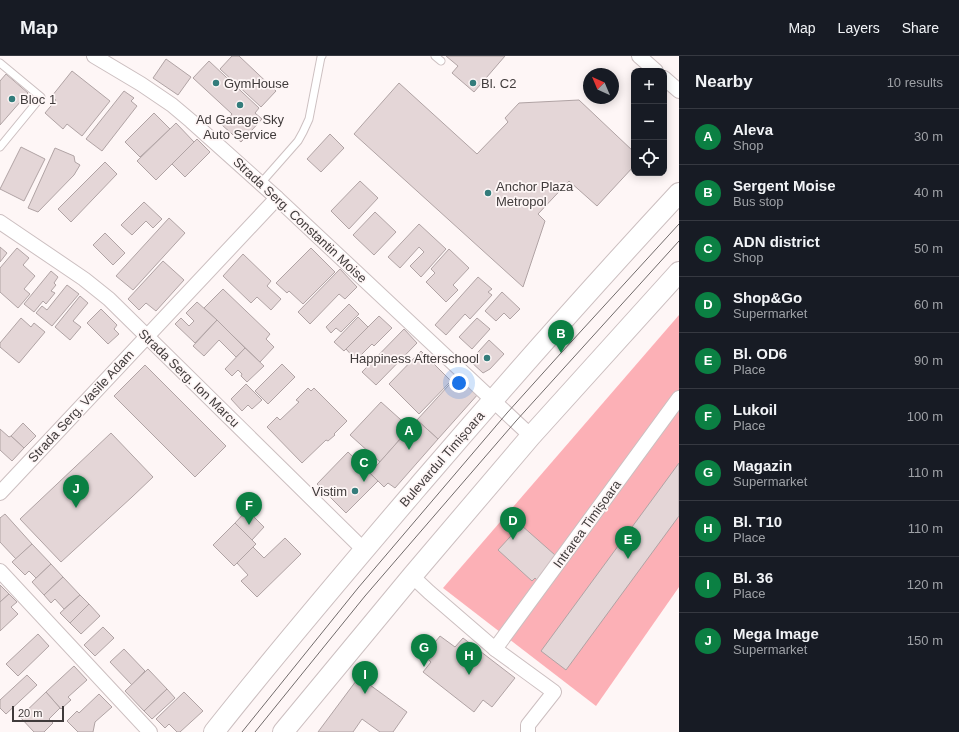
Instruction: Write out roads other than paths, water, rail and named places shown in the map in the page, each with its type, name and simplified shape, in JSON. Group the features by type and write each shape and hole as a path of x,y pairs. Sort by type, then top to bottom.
{"main road":[{"name":"Bulevardul Timișoara","path":"214,732 284,645 493,400 679,194"},
{"path":"283,732 412,576 531,436 679,272"}],"street":[{"name":"Strada Serg. Constantin Moise","path":"94,56 172,105 191,121 261,183 531,436"},
{"path":"640,56 653,68"},
{"path":"667,81 679,91"},
{"name":"Strada Serg. Vasile Adam","path":"0,492 277,198"},
{"name":"Strada Serg. Ion Marcu","path":"0,222 93,286 109,299 364,550"},
{"name":"Intrarea Timișoara","path":"495,649 679,398"},
{"path":"0,571 150,732"},
{"path":"412,576 495,649 554,692 528,725 528,732"}],"lane":[{"path":"261,183 298,141 303,132 309,119 321,56"},
{"path":"435,56 441,61"},
{"path":"0,63 41,97 0,147"}],"tram line":[{"path":"242,732 358,588 507,413 679,224"},
{"path":"255,732 365,596 516,421 679,241"}],"place":[{"name":"GymHouse","path":"216,83"},
{"name":"Bl. C2","path":"473,83"},
{"name":"Bloc 1","path":"12,99"},
{"name":"Ad Garage Sky Auto Service","path":"240,105"},
{"name":"Anchor Plaza Metropol","path":"488,193"},
{"name":"Sergent Moise","path":"561,353"},
{"name":"Happiness Afterschool","path":"487,358"},
{"name":"Aleva","path":"409,450"},
{"name":"ADN district","path":"364,482"},
{"name":"Vistim","path":"355,491"},
{"name":"Mega Image","path":"76,508"},
{"name":"Lukoil","path":"249,525"},
{"name":"Shop&Go","path":"513,540"},
{"name":"Bl. OD6","path":"628,559"},
{"name":"Magazin","path":"424,667"},
{"name":"Bl. T10","path":"469,675"},
{"name":"Bl. 36","path":"365,694"}]}
